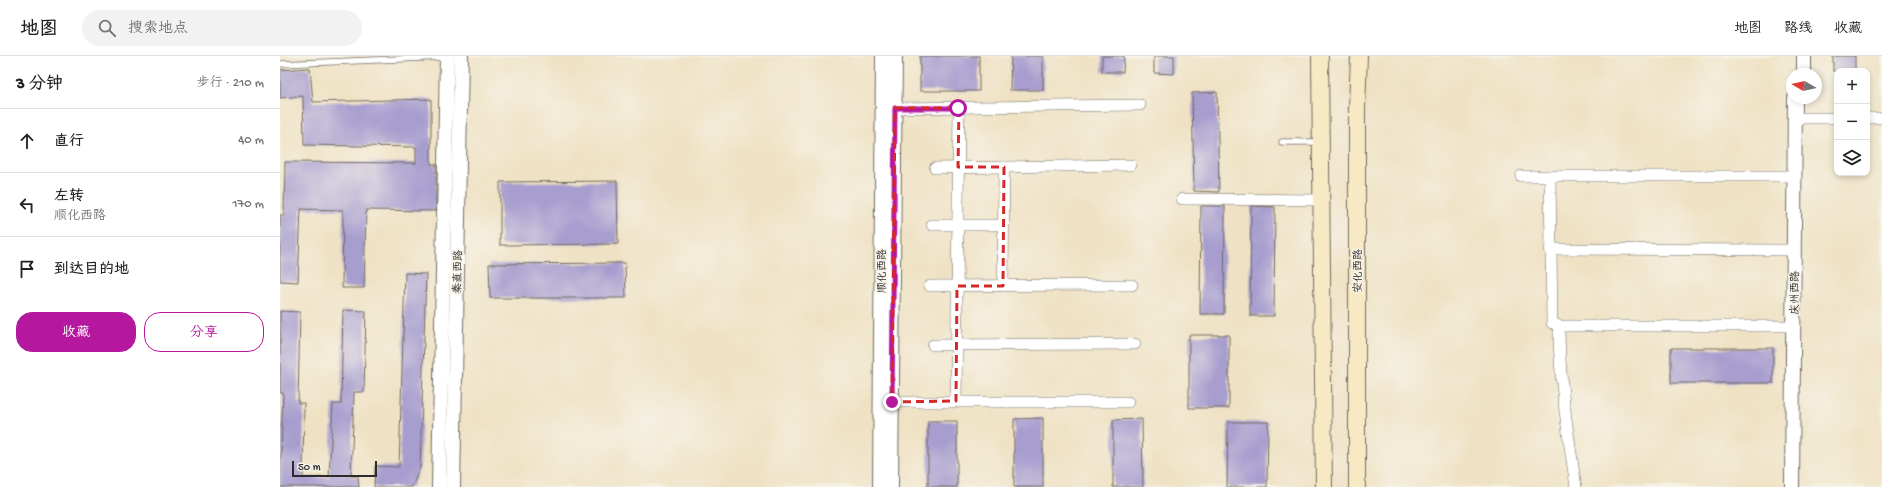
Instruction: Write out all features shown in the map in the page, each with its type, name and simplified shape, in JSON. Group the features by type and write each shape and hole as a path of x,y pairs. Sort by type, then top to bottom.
{"main road":[{"path":"1320,56 1322,142 1324,487"},
{"name":"安化西路","path":"1357,487 1357,107 1359,56"}],"street":[{"name":"秦直西路","path":"439,487 452,56"},
{"name":"秦直西路","path":"452,56 453,487"},
{"name":"顺化西路","path":"880,487 883,56"},
{"name":"顺化西路","path":"891,487 895,56"},
{"path":"1795,56 1795,68"},
{"path":"1804,56 1804,68"},
{"name":"庆州西路","path":"1792,487 1795,104"},
{"name":"庆州西路","path":"1801,487 1804,104"},
{"path":"895,108 1140,105"},
{"path":"956,401 958,108"},
{"path":"1803,118 1834,118"},
{"path":"1870,118 1882,118"},
{"path":"935,168 1130,165"},
{"path":"1003,286 1004,167"},
{"path":"1521,176 1795,176"},
{"path":"1550,176 1552,323 1559,326 1793,326"},
{"path":"1182,199 1322,200"},
{"path":"932,225 1003,226"},
{"path":"1550,249 1794,250"},
{"path":"930,286 1132,285"},
{"path":"1559,326 1560,370 1566,424 1576,487"},
{"path":"933,344 1135,344"},
{"path":"892,402 1128,402"}],"lane":[{"path":"280,64 452,56"},
{"path":"1282,142 1322,142"}],"highlighted area":[{"path":"895,108 959,108 958,167 1004,167 1003,286 957,286 956,401 892,402"}],"building":[{"path":"920,56 979,56 979,91 920,91"},
{"path":"1011,56 1043,56 1043,90 1010,90"},
{"path":"1102,56 1124,56 1123,72 1102,72"},
{"path":"1154,56 1174,56 1174,74 1154,73"},
{"path":"1833,56 1855,56 1855,68 1834,68 1833,71"},
{"path":"310,68 313,102 431,99 431,164 436,164 436,211 366,210 364,288 342,288 343,210 301,209 298,282 280,281 280,215 284,215 285,162 416,163 416,147 304,145 303,96 280,98 280,70"},
{"path":"1217,92 1219,192 1194,191 1192,93"},
{"path":"617,181 618,244 500,245 500,182"},
{"path":"1201,206 1225,206 1224,314 1200,314"},
{"path":"1251,206 1275,207 1274,316 1250,316"},
{"path":"625,263 626,298 490,298 489,264"},
{"path":"405,273 426,274 420,467 412,487 374,487 375,466 399,467"},
{"path":"343,310 366,311 364,392 354,392 351,476 358,476 359,487 280,487 283,393 280,393 280,311 300,312 298,403 304,403 303,478 329,477 333,404 341,404"},
{"path":"1189,335 1229,335 1229,408 1189,408"},
{"path":"1671,348 1773,348 1773,383 1671,383"},
{"path":"1043,418 1043,487 1014,487 1014,419"},
{"path":"1142,419 1143,487 1113,487 1113,420"},
{"path":"928,421 957,421 957,487 928,487"},
{"path":"1228,422 1268,422 1267,487 1227,487"}],"route":[{"path":"892,402 895,108 958,108"}]}
